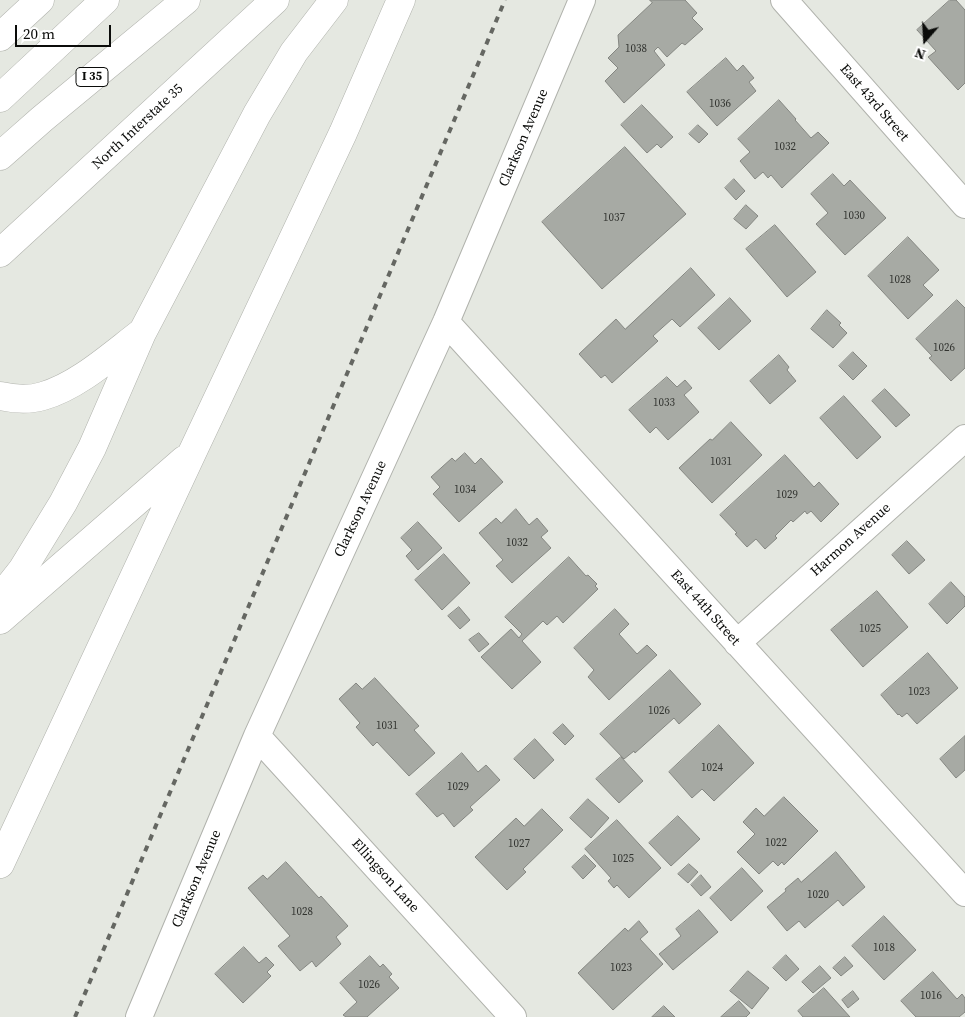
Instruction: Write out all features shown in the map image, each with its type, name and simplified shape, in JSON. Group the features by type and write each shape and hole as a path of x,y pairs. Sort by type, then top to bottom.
{"main road":[{"path":"0,37 40,0"},
{"path":"0,98 105,0"},
{"name":"I 35","path":"0,156 186,0"},
{"name":"North Interstate 35","path":"0,254 275,0"},
{"path":"0,598 22,570 63,503 92,448 142,333 257,114 294,52 334,0"},
{"path":"0,864 343,133 401,0"},
{"path":"0,396 13,399 42,396 74,383 142,333"},
{"path":"0,620 192,453"}],"street":[{"name":"Clarkson Avenue","path":"139,1017 257,736 446,322 582,0"},
{"name":"East 43rd Street","path":"784,0 965,205"},
{"name":"East 44th Street","path":"446,322 965,893"},
{"name":"Harmon Avenue","path":"737,643 965,438"},
{"name":"Ellingson Lane","path":"257,736 513,1017"}],"building":[{"path":"650,0 685,0 697,13 692,18 703,29 685,45 682,43 667,57 658,47 654,51 665,65 624,103 605,81 618,68 608,58 619,47 618,35 652,3"},
{"path":"950,0 956,0 965,10 965,83 958,90 928,57 936,51 917,30"},
{"path":"726,58 737,71 743,65 754,78 749,82 756,91 717,126 687,92"},
{"path":"779,100 811,138 818,132 829,143 782,188 771,175 768,178 763,172 755,179 740,161 750,152 738,139"},
{"path":"642,105 673,137 661,148 657,144 647,153 621,125"},
{"path":"698,125 708,134 699,143 689,134"},
{"path":"625,147 686,214 602,289 542,222"},
{"path":"833,174 844,186 850,180 886,218 845,255 816,224 828,213 811,194"},
{"path":"734,179 745,191 736,200 725,188"},
{"path":"746,205 758,216 746,229 734,219"},
{"path":"775,225 816,272 787,297 746,249"},
{"path":"908,237 939,270 923,285 933,295 908,319 868,276"},
{"path":"691,268 715,295 680,327 672,319 653,336 658,341 612,383 605,375 601,378 579,354 616,319 625,329"},
{"path":"730,298 751,321 719,350 698,328"},
{"path":"957,300 965,308 965,368 951,381 929,358 932,356 916,339"},
{"path":"827,310 841,323 839,325 847,333 833,348 811,329"},
{"path":"853,352 867,366 853,380 839,366"},
{"path":"779,355 789,367 787,370 796,381 770,404 750,381"},
{"path":"667,377 677,387 685,380 692,388 684,395 699,412 668,440 656,427 650,433 629,410"},
{"path":"885,389 910,415 896,427 872,401"},
{"path":"844,396 881,437 857,459 820,418"},
{"path":"731,422 762,455 712,503 679,468"},
{"path":"465,453 475,464 481,458 503,482 459,522 433,494 440,487 431,477 452,458 455,461"},
{"path":"785,455 814,487 819,482 839,504 821,522 811,511 807,514 805,511 793,522 791,520 775,536 777,538 765,549 756,539 747,547 720,515"},
{"path":"516,509 529,525 537,518 548,531 541,537 551,548 512,583 496,566 503,560 479,533 496,518 501,523"},
{"path":"418,522 442,548 418,570 406,556 412,550 401,538"},
{"path":"907,541 925,560 909,574 892,555"},
{"path":"444,554 470,583 442,610 415,580"},
{"path":"569,557 586,576 588,575 597,584 595,586 598,589 563,623 557,616 547,625 543,621 522,641 541,662 512,689 481,657 511,629 519,638 522,634 505,617"},
{"path":"951,582 965,597 965,606 947,624 929,604"},
{"path":"877,591 908,627 863,667 831,630"},
{"path":"459,607 470,620 460,629 448,616"},
{"path":"615,609 629,624 619,634 637,654 647,645 657,655 609,700 588,677 594,670 574,648"},
{"path":"479,633 489,644 479,652 469,640"},
{"path":"928,653 958,688 917,724 907,713 902,717 898,715 881,695"},
{"path":"670,670 701,704 679,724 674,718 635,753 634,751 624,759 600,734"},
{"path":"375,678 419,726 414,730 435,753 409,776 377,742 373,746 356,727 360,723 339,699 356,683 362,689"},
{"path":"563,724 574,736 565,745 553,733"},
{"path":"719,725 754,763 714,801 702,789 692,798 669,772"},
{"path":"965,736 965,770 956,778 940,759"},
{"path":"535,739 554,760 534,779 514,759"},
{"path":"462,753 478,772 486,765 500,780 470,807 473,810 454,827 443,813 437,817 416,794"},
{"path":"621,757 643,781 619,803 596,779"},
{"path":"784,797 818,831 784,865 782,862 778,866 773,861 759,874 737,852 755,834 743,822 756,808 764,816"},
{"path":"588,799 609,818 591,838 570,818"},
{"path":"542,809 563,830 523,869 526,872 507,890 475,857 516,818 524,826"},
{"path":"678,816 700,839 671,866 649,843"},
{"path":"617,820 661,868 629,898 617,885 614,888 608,881 611,878 585,849"},
{"path":"836,852 865,887 843,906 838,900 805,928 799,921 787,931 767,907 798,878 801,882"},
{"path":"585,855 596,866 583,879 572,867"},
{"path":"286,862 348,926 336,937 341,944 316,967 312,961 300,971 278,946 290,936 248,888 263,875 267,879"},
{"path":"689,864 698,872 688,883 678,874"},
{"path":"742,868 763,891 731,921 710,898"},
{"path":"701,875 711,887 701,896 691,885"},
{"path":"699,910 718,932 673,970 659,954 681,936 676,929"},
{"path":"884,916 916,950 884,980 852,946"},
{"path":"639,921 648,932 640,939 663,964 613,1010 578,973 625,928 628,931"},
{"path":"244,947 259,963 266,957 274,965 267,972 271,976 243,1003 215,974"},
{"path":"786,955 799,969 786,981 773,968"},
{"path":"370,956 380,967 383,964 392,974 389,977 399,988 367,1017 346,1017 343,1015 357,1002 340,983"},
{"path":"845,957 853,966 841,976 833,968"},
{"path":"820,966 831,978 813,993 802,982"},
{"path":"748,971 769,988 752,1009 730,991"},
{"path":"933,972 957,999 962,994 965,998 965,1012 959,1017 916,1017 901,1001"},
{"path":"824,988 850,1017 803,1017 798,1011"},
{"path":"853,991 859,999 848,1008 842,1000"},
{"path":"739,1001 750,1013 746,1017 721,1017"},
{"path":"664,1006 675,1017 652,1017"}],"railway":[{"path":"75,1017 505,0"}]}
